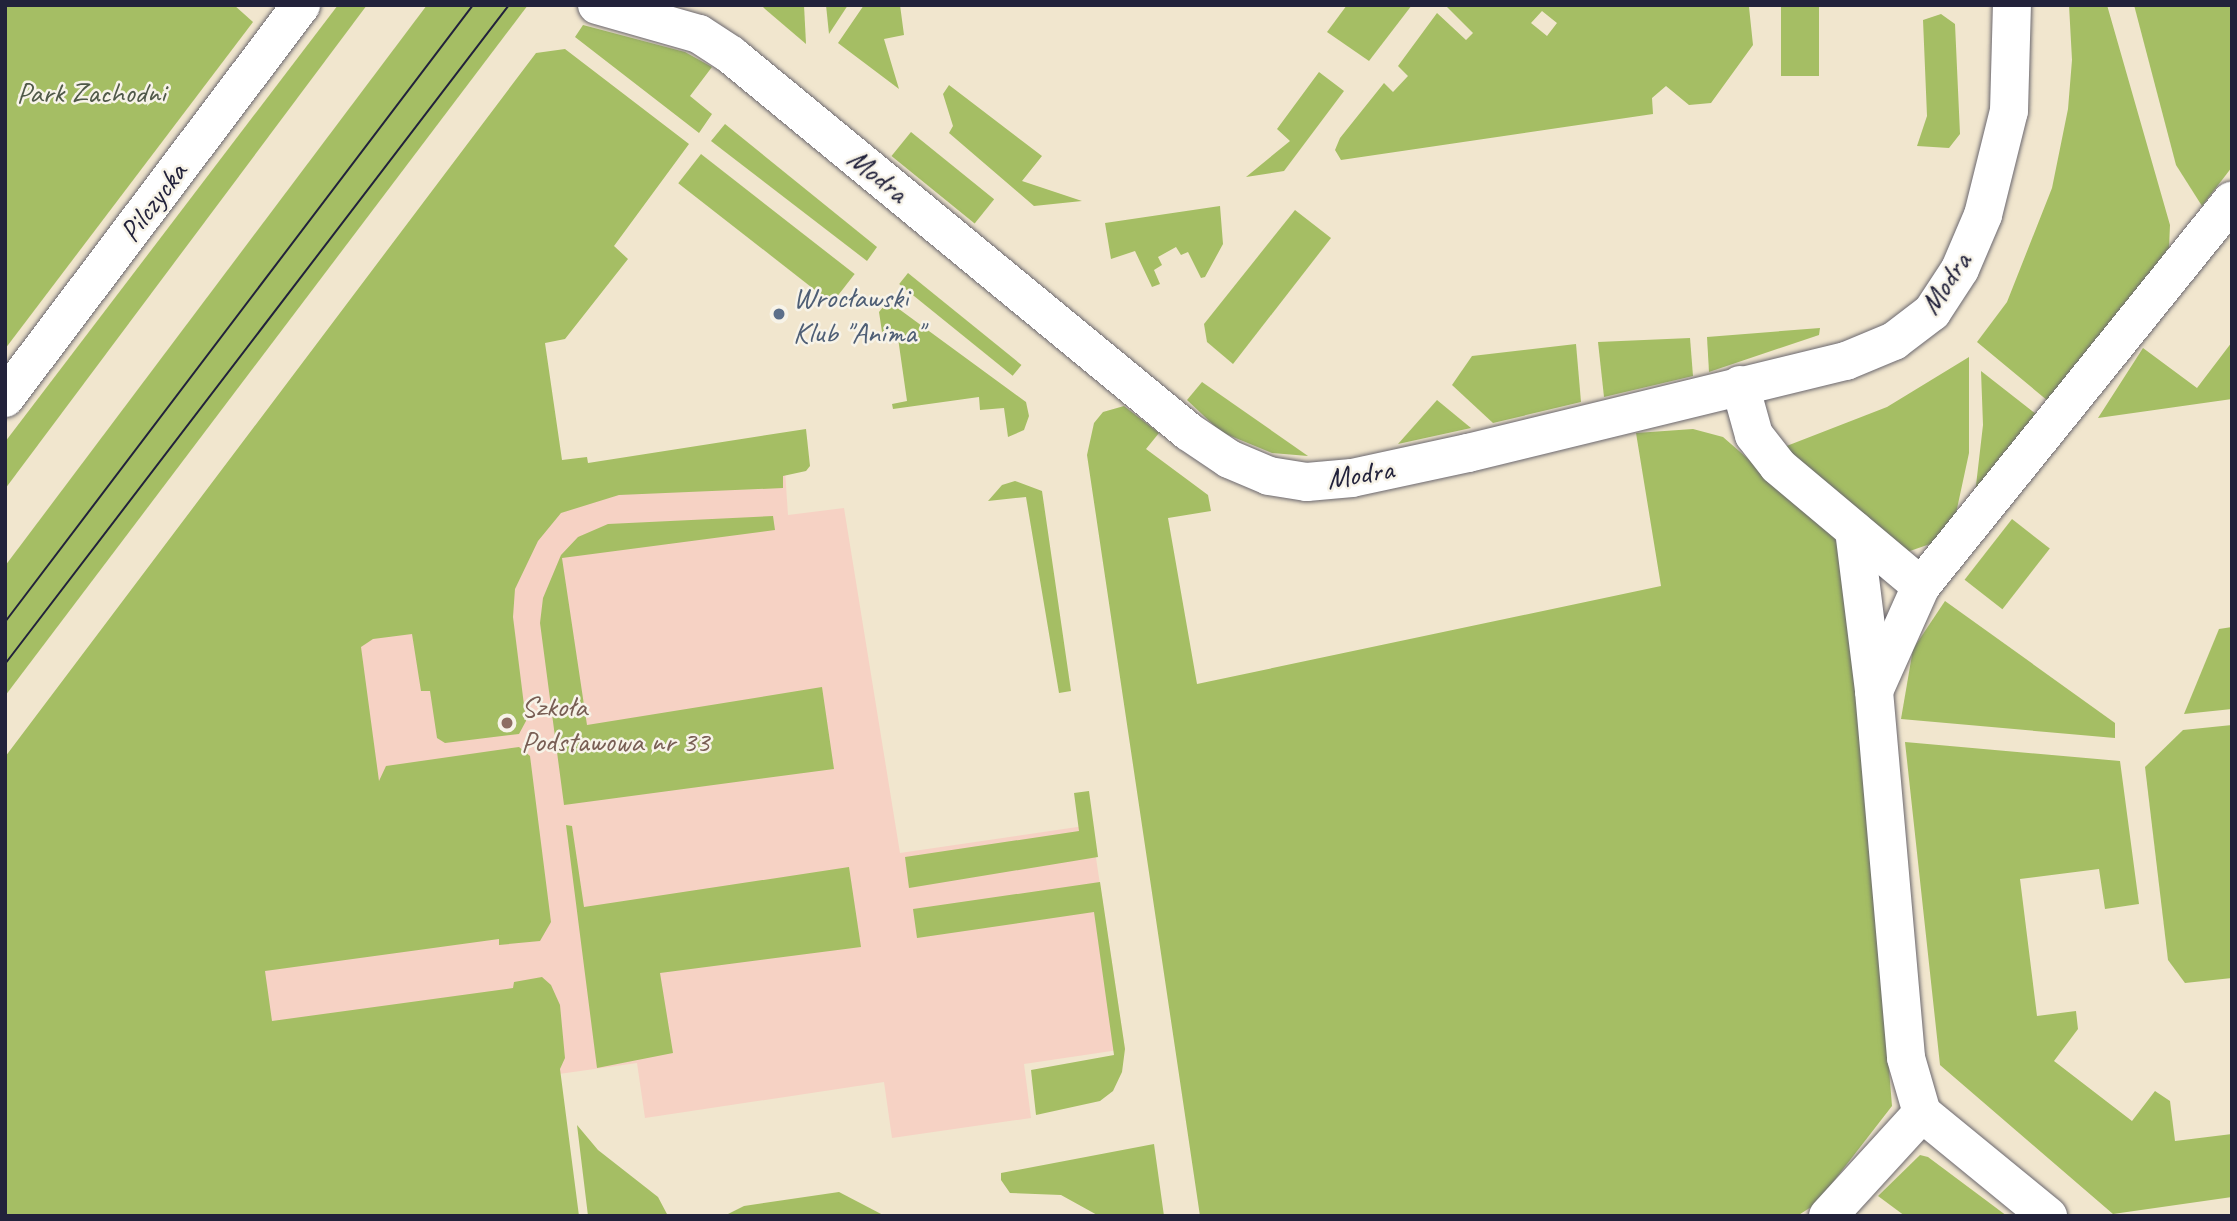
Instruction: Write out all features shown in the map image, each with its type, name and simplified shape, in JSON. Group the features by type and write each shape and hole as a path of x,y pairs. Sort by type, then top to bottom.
{"street":[{"name":"Pilczycka","path":"5,398 301,5"},
{"name":"Modra","path":"597,5 680,27 731,55 1189,432 1229,460 1269,476 1307,482 1352,478 1846,361 1894,341 1932,312 1960,269 1983,215 2009,111 2012,5"},
{"path":"1874,691 1921,586 2181,268 2232,201"},
{"path":"1740,385 1754,435 1778,466 1921,586"},
{"path":"1854,530 1874,691 1906,1059 1922,1112 2048,1216"},
{"path":"1828,1216 1922,1112"}],"shaded area":[{"name":"Szkoła Podstawowa nr 33","path":"785,470 788,515 844,508 900,853 1091,825 1125,1049 1024,1064 1031,1118 892,1138 884,1082 645,1118 637,1063 559,1074 5,1216 5,896 533,482"}],"green space":[{"name":"Park Zachodni","path":"5,5 234,5 253,22 5,349"},
{"path":"338,5 367,5 5,489 5,442"},
{"path":"427,5 528,5 5,696 5,566"},
{"path":"761,5 804,5 806,44 765,9"},
{"path":"826,5 848,5 829,34"},
{"path":"864,5 900,5 904,35 884,39 899,89 838,43"},
{"path":"1347,5 1412,5 1369,61 1327,32"},
{"path":"1445,5 1749,7 1753,45 1711,103 1689,105 1666,86 1652,98 1653,114 1341,160 1335,150 1340,138 1384,83 1393,92 1408,76 1398,66 1437,13 1466,40 1473,33","holes":["1542,11 1557,23 1547,36 1531,23"]},
{"path":"1781,5 1819,5 1819,76 1781,76"},
{"path":"2069,5 2107,5 2170,225 2169,248 2048,401 1977,342 2007,302 2052,188 2068,109 2072,60"},
{"path":"2134,5 2232,5 2232,167 2202,206 2176,165"},
{"path":"1941,14 1955,24 1960,134 1949,148 1917,146 1927,116 1923,20"},
{"path":"583,25 685,52 712,67 690,96 712,114 699,133 575,37"},
{"path":"565,49 689,144 614,246 628,259 565,339 545,343 562,460 587,457 588,463 806,429 810,466 806,471 783,476 783,488 619,495 561,513 538,541 515,589 513,617 526,721 519,734 445,743 437,738 430,691 421,691 412,634 373,639 361,647 379,781 386,766 519,747 530,756 551,922 540,941 499,945 499,939 265,971 272,1021 513,988 514,982 542,977 551,985 560,1005 565,1058 560,1069 579,1216 5,1216 5,757 536,53"},
{"path":"1319,72 1344,91 1284,171 1246,177 1290,141 1277,129"},
{"path":"949,85 1042,156 1022,181 1082,201 1034,206 949,133 953,126 943,94"},
{"path":"725,124 877,247 867,261 711,141"},
{"path":"911,132 994,199 975,223 891,156"},
{"path":"701,154 855,274 832,303 678,183"},
{"path":"1220,206 1223,244 1205,277 1201,278 1188,252 1181,255 1176,247 1158,257 1162,265 1154,270 1160,284 1152,287 1135,251 1111,259 1105,223"},
{"path":"1295,210 1331,238 1233,364 1207,342 1204,324"},
{"path":"908,273 1021,365 1013,376 899,284"},
{"path":"888,301 1026,402 1029,416 1024,430 1008,437 1004,408 980,410 979,397 893,409 892,404 907,401 897,331 882,332 879,312"},
{"path":"1820,328 1819,335 1709,372 1707,337"},
{"path":"1690,338 1693,376 1604,397 1598,342"},
{"path":"2232,342 2232,399 2098,418 2143,348 2197,388"},
{"path":"1576,344 1581,402 1493,423 1452,385 1472,356"},
{"path":"1969,357 1969,453 1955,518 1936,542 1904,553 1784,447 1887,407"},
{"path":"1981,371 2036,414 1975,494 1983,425"},
{"path":"1202,382 1308,456 1272,453 1221,432 1187,400"},
{"path":"1437,400 1471,428 1398,444"},
{"path":"1124,406 1159,433 1146,449 1208,495 1211,511 1168,518 1197,684 1661,586 1636,433 1693,429 1723,437 1832,532 1845,561 1850,590 1892,1106 1816,1204 1797,1216 1200,1216 1087,455 1094,423 1103,412"},
{"path":"1015,481 1042,491 1071,691 1059,693 1026,497 988,501 1002,485"},
{"path":"773,516 775,530 562,558 587,725 822,687 834,769 564,805 540,623 543,598 561,555 578,537 608,524"},
{"path":"2012,519 2050,549 2002,609 1965,580"},
{"path":"1945,601 2115,723 2115,738 1901,719 1913,649"},
{"path":"2232,627 2232,709 2184,714 2219,629"},
{"path":"2232,725 2232,978 2185,983 2168,960 2145,767 2183,730"},
{"path":"1905,742 2120,761 2139,904 2105,909 2099,869 2020,879 2037,1016 2076,1011 2078,1029 2054,1061 2132,1121 2155,1091 2170,1101 2175,1141 2232,1134 2232,1197 2113,1214 1940,1065"},
{"path":"1089,791 1098,857 909,888 905,857 1079,831 1074,793"},
{"path":"566,825 572,826 584,907 849,867 861,947 660,973 673,1053 597,1068"},
{"path":"1100,882 1125,1049 1122,1072 1113,1091 1100,1101 1036,1115 1031,1070 1114,1055 1094,912 917,938 913,909"},
{"path":"577,1125 598,1150 658,1197 668,1216 588,1216"},
{"path":"1154,1144 1164,1216 1099,1216 1061,1195 1010,1193 1001,1180 1001,1173"},
{"path":"1920,1155 1928,1157 2007,1216 1905,1216 1878,1196"},
{"path":"839,1192 885,1216 724,1216 744,1206"}],"tram line":[{"path":"5,622 473,5"},
{"path":"5,664 509,5"}],"place":[{"name":"Wrocławski Klub \"Anima\"","path":"779,314"},
{"name":"Szkoła Podstawowa nr 33","path":"507,723"}]}
